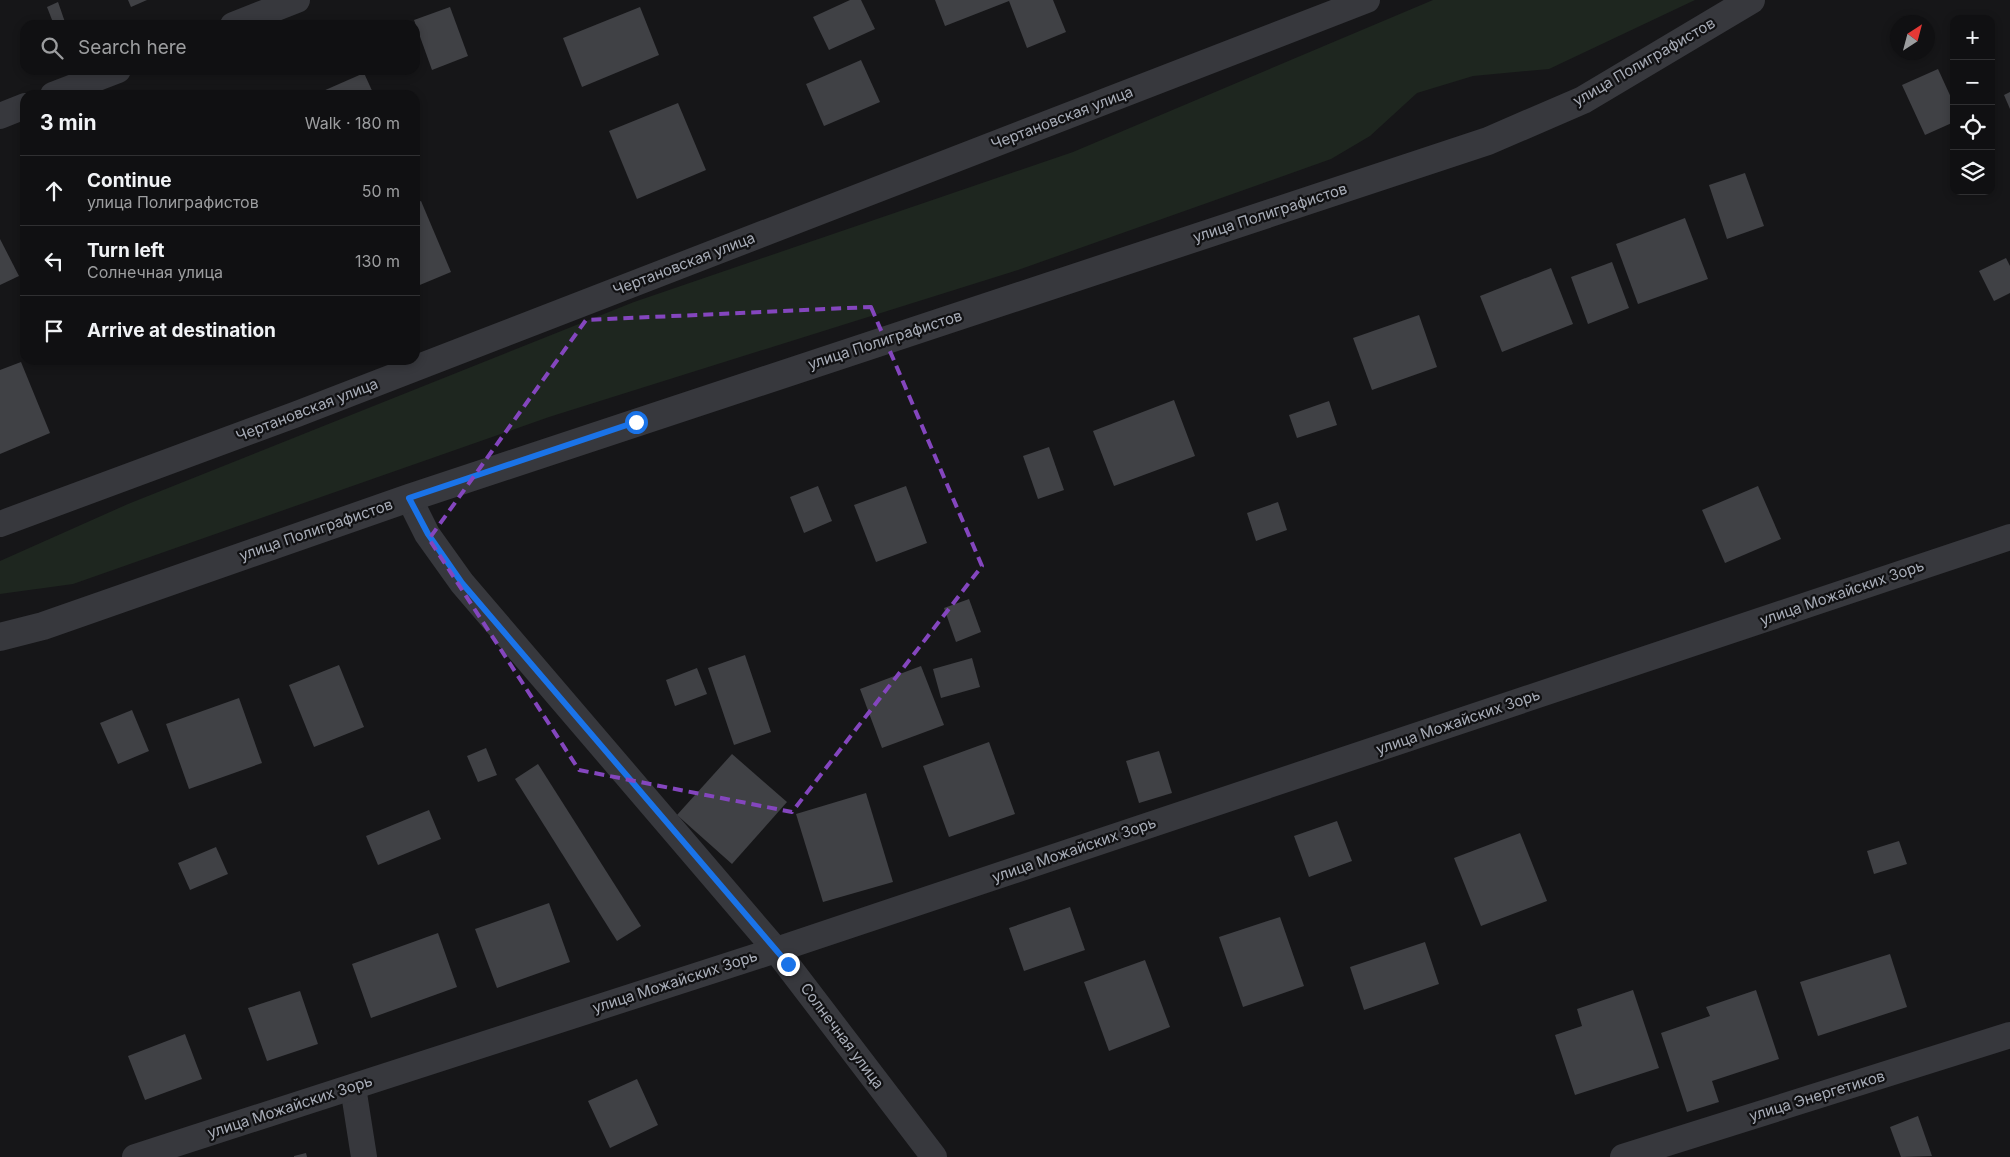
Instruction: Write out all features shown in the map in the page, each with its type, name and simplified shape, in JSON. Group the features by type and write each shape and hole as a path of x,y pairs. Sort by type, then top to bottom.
{"street":[{"path":"246,20 297,0"},
{"name":"Чертановская улица","path":"0,524 297,414 1367,0"},
{"name":"улица Полиграфистов","path":"0,637 42,626 409,498 1488,141 1583,100 1751,0"},
{"path":"66,90 105,75"},
{"path":"0,116 20,108"},
{"name":"Солнечная улица","path":"409,498 428,534 462,583 776,950 934,1157"},
{"name":"улица Можайских Зорь","path":"135,1157 776,950 2010,537"},
{"name":"улица Энергетиков","path":"1623,1157 2010,1035"},
{"path":"353,1087 364,1157"}],"highlighted area":[{"path":"871,307 982,566 792,812 579,770 429,539 586,320"}],"shaded area":[{"path":"1433,0 1695,0 1549,69 1473,76 1417,93 1370,136 1331,159 1018,270 549,417 73,584 0,594 0,561 128,504 634,302 1073,152"}],"building":[{"path":"128,0 147,0 131,7"},
{"path":"850,0 861,0 875,29 829,50 813,17"},
{"path":"935,0 1053,0 1066,32 1027,48 1009,1 945,26"},
{"path":"58,2 64,20 52,20 47,7"},
{"path":"450,7 468,56 432,70 420,37 420,20 414,20"},
{"path":"640,7 659,55 582,87 563,38"},
{"path":"861,60 880,102 824,126 806,84"},
{"path":"1938,69 1950,95 1950,124 1925,135 1902,85"},
{"path":"359,75 365,75 372,90 325,90"},
{"path":"2010,92 2010,109 2004,95"},
{"path":"678,103 706,170 637,199 609,131"},
{"path":"1745,173 1764,226 1727,239 1709,185"},
{"path":"420,201 451,272 420,285"},
{"path":"1685,218 1708,279 1638,304 1616,244"},
{"path":"0,239 19,276 0,285"},
{"path":"2006,258 2010,266 2010,293 1994,301 1979,271"},
{"path":"1612,262 1629,308 1588,324 1571,277"},
{"path":"1551,268 1573,324 1502,352 1480,296"},
{"path":"1419,315 1437,367 1372,390 1353,338"},
{"path":"20,362 20,365 22,365 50,433 0,454 0,370"},
{"path":"1174,400 1195,456 1114,486 1093,431"},
{"path":"1329,401 1337,425 1297,438 1289,415"},
{"path":"1049,447 1064,490 1038,499 1023,456"},
{"path":"818,486 832,521 804,533 790,497"},
{"path":"906,486 927,543 876,562 854,505"},
{"path":"1758,486 1781,539 1725,563 1702,510"},
{"path":"1278,502 1287,530 1256,541 1247,513"},
{"path":"969,599 981,632 956,642 944,608"},
{"path":"745,655 771,732 734,745 708,668"},
{"path":"972,658 980,687 941,698 933,669"},
{"path":"339,665 364,727 314,747 289,685"},
{"path":"921,666 944,725 882,748 860,689"},
{"path":"697,668 707,694 675,706 666,680"},
{"path":"239,698 262,763 189,789 166,724"},
{"path":"132,710 149,751 118,764 100,723"},
{"path":"989,742 1015,814 949,837 923,766"},
{"path":"486,748 497,775 478,782 467,756"},
{"path":"1159,751 1172,793 1139,803 1126,761"},
{"path":"732,754 787,802 732,864 677,815"},
{"path":"538,764 641,926 617,941 515,779"},
{"path":"866,793 893,882 823,902 796,814"},
{"path":"429,810 441,839 378,865 366,836"},
{"path":"1337,821 1352,861 1309,877 1294,836"},
{"path":"1520,833 1547,901 1481,926 1454,858"},
{"path":"1899,841 1907,864 1874,874 1867,851"},
{"path":"216,847 228,874 190,890 178,863"},
{"path":"549,903 570,962 497,988 475,929"},
{"path":"1070,907 1085,950 1024,971 1009,928"},
{"path":"1280,917 1304,986 1243,1007 1219,937"},
{"path":"438,933 457,987 371,1018 352,964"},
{"path":"1425,942 1439,984 1364,1010 1350,967"},
{"path":"1890,954 1907,1007 1818,1036 1800,982"},
{"path":"1145,960 1170,1027 1109,1051 1084,982"},
{"path":"1633,990 1659,1068 1575,1095 1555,1035 1582,1026 1577,1009"},
{"path":"1756,990 1779,1059 1712,1081 1719,1102 1687,1112 1661,1033 1710,1016 1706,1007"},
{"path":"300,991 318,1044 267,1061 248,1008"},
{"path":"185,1034 202,1079 145,1100 128,1056"},
{"path":"637,1079 658,1125 610,1148 588,1101"},
{"path":"1918,1116 1932,1156 1901,1157 1890,1127"},
{"path":"306,1153 307,1157 294,1157 294,1156"}],"route":[{"path":"636,422 409,498 428,534 462,583 788,964"}]}
